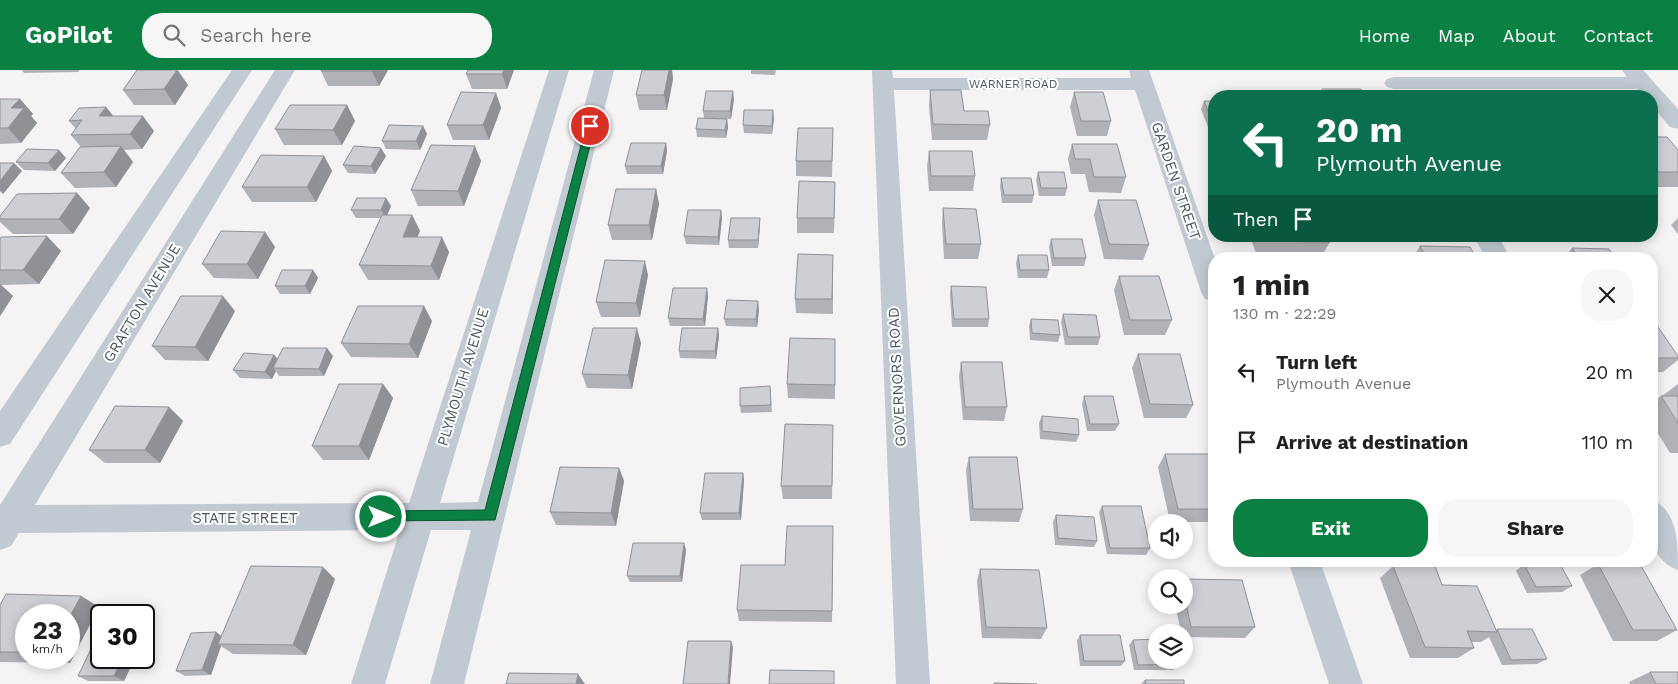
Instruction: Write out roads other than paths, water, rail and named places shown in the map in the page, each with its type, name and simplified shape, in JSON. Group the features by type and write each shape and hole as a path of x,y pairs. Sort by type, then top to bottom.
{"street":[{"path":"0,435 242,70"},
{"name":"GRAFTON AVENUE","path":"3,524 285,70"},
{"name":"PLYMOUTH AVENUE","path":"368,684 559,70"},
{"path":"447,684 604,70"},
{"path":"1394,83 1638,76 1650,90"},
{"name":"WARNER ROAD","path":"882,77 1142,77"},
{"name":"GOVERNORS ROAD","path":"882,77 913,684"},
{"name":"GARDEN STREET","path":"1142,77 1208,274"},
{"path":"1658,99 1678,122"},
{"name":"STATE STREET","path":"3,524 490,516"},
{"path":"1658,523 1678,556"},
{"path":"1306,567 1346,684"}]}
